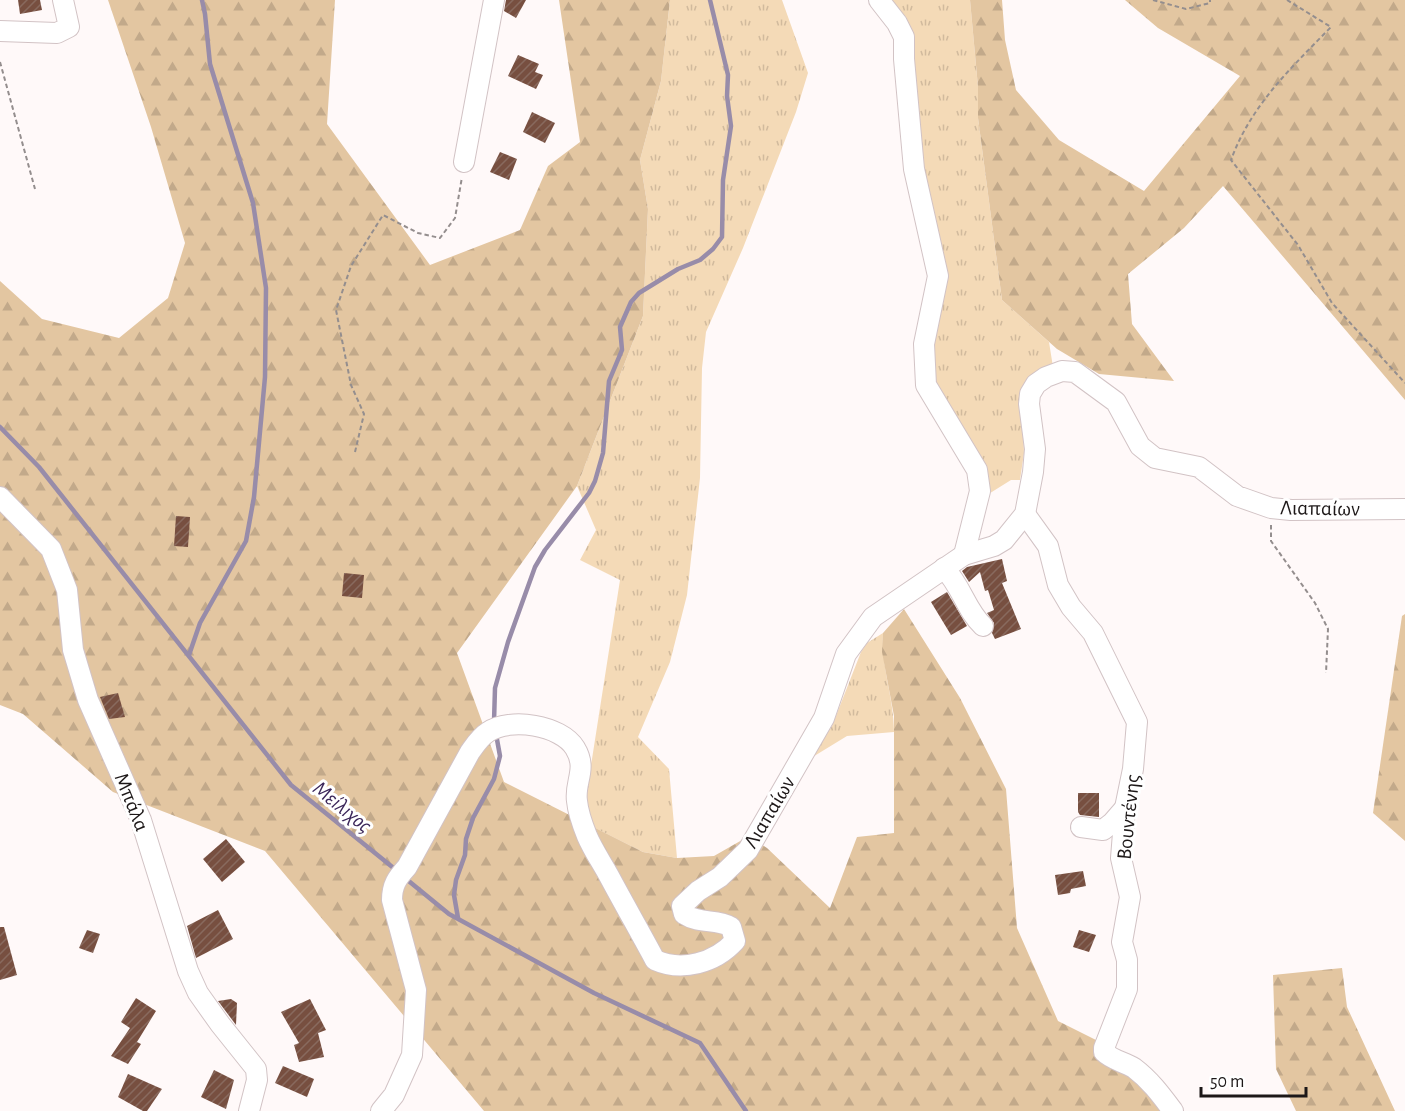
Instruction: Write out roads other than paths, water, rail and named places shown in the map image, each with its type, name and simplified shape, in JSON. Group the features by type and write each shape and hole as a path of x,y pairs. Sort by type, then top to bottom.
{"street":[{"path":"0,31 57,33 69,27 63,0"},
{"path":"464,162 494,0"},
{"path":"879,0 897,23 904,37 914,169 938,276 924,344 926,385 977,470 980,490 964,555"},
{"name":"Λιαπαίων","path":"381,1111 394,1095 412,1055 416,1001 414,980 392,900 392,889 479,739 496,728 522,724 565,736 580,759 580,780 576,799 587,836 655,960 666,965 698,964 725,952 735,941 731,927 722,922 706,923 692,919 684,914 682,906 698,891 720,878 748,850 824,718 846,654 873,617 964,555 994,546 1004,540 1025,514 1035,449 1029,404 1030,394 1036,384 1046,377 1062,371 1075,372 1116,402 1140,446 1155,458 1199,467 1237,496 1271,508 1291,510 1405,509"},
{"name":"Μπάλα","path":"0,497 51,549 67,590 73,650 88,700 141,820 188,971 198,993 256,1069 257,1080 249,1111"},
{"name":"Βουντένης","path":"1025,514 1048,546 1058,585 1071,607 1092,633 1137,722 1133,770 1125,808 1120,858 1130,897 1122,942 1127,960 1126,989 1104,1052 1149,1079 1173,1111"},
{"path":"944,568 956,580 974,618 983,626"},
{"path":"1081,827 1103,830 1125,808"}],"waterway":[{"path":"189,655 200,623 246,541 254,497 265,377 266,288 253,203 210,64 202,0"},
{"path":"494,722 495,688 508,642 535,567 545,550 589,493 595,481 603,453 609,381 622,350 620,327 631,302 639,293 678,269 700,260 722,237 723,180 731,126 727,96 728,75 710,0"},
{"name":"Μείλιχος","path":"0,427 39,467 291,785 396,870"},
{"path":"458,918 454,895 456,880 465,855 466,839 473,818 494,779 500,756 496,734"},
{"name":"Μείλιχος","path":"405,878 449,914 594,993 700,1043 746,1111"}]}
